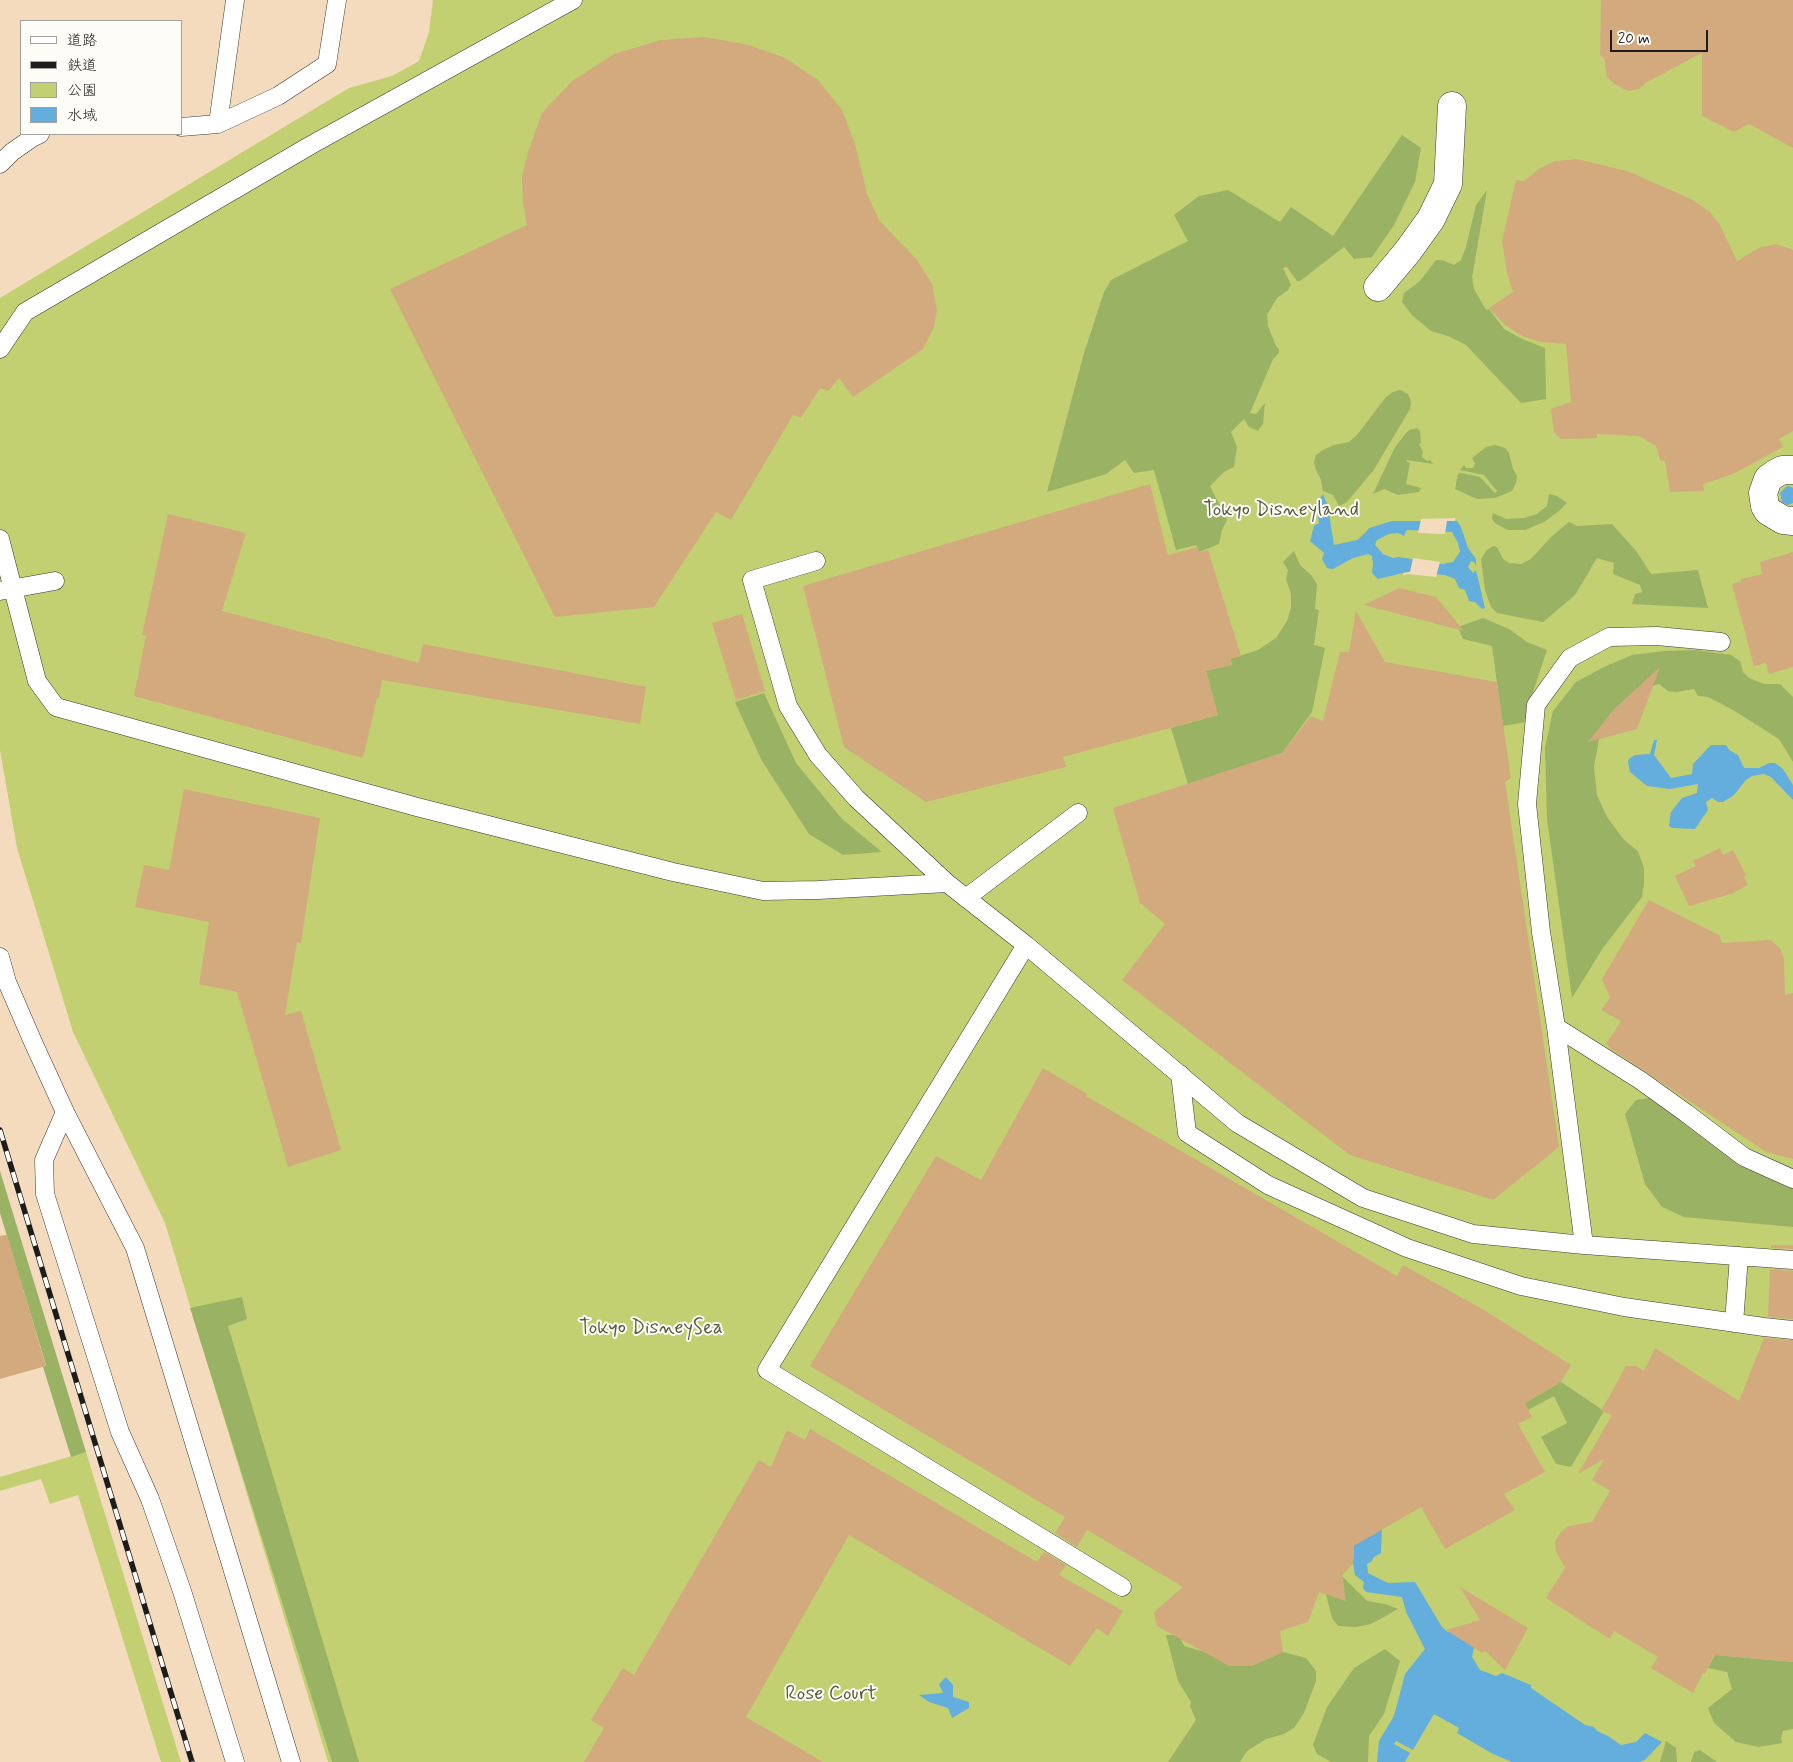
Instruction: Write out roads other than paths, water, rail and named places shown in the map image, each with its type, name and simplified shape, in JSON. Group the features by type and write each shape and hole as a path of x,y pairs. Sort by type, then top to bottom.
{"street":[{"path":"1378,287 1408,251 1431,219 1448,184 1452,106"},
{"path":"1793,470 1782,470 1774,474 1768,479 1763,493 1765,506 1768,511 1783,520 1793,520"}],"lane":[{"path":"218,124 235,0"},
{"path":"182,128 218,124 278,96 327,64 337,0"},
{"path":"0,349 25,312 311,145 573,0"},
{"path":"0,164 12,152 38,135"},
{"path":"0,539 6,590 37,681 56,707 417,807 673,872 763,891 947,883"},
{"path":"816,561 752,580 788,706 818,755 856,798 947,883 1026,945 1237,1123 1363,1198 1473,1234 1584,1245 1793,1260"},
{"path":"6,590 55,581"},
{"path":"1584,1245 1556,1027 1540,932 1527,804 1536,705 1570,658 1609,637 1657,636 1721,642"},
{"path":"966,898 1078,813"},
{"path":"1026,945 767,1370 1122,1587"},
{"path":"0,957 7,982 65,1112 135,1248 291,1762"},
{"path":"1556,1027 1640,1080 1744,1157 1793,1179"},
{"path":"1180,1074 1187,1133 1268,1185 1407,1248 1521,1286 1624,1307 1793,1330"},
{"path":"65,1112 44,1160 45,1194 120,1432 150,1499 160,1527 235,1762"},
{"path":"1734,1323 1739,1256"}],"water":[{"path":"1789,486 1793,488 1793,503 1788,505 1782,502 1780,493"},
{"path":"1323,494 1328,507 1334,545 1357,540 1369,528 1392,521 1457,521 1468,548 1476,559 1476,566 1471,561 1468,567 1473,573 1476,570 1485,608 1482,609 1475,602 1469,601 1465,590 1459,588 1455,579 1445,575 1407,572 1378,579 1372,573 1372,556 1368,554 1353,558 1333,569 1327,568 1322,559 1324,553 1310,541 1314,526 1319,523 1316,504","holes":["1408,530 1452,532 1460,552 1453,562 1442,564 1399,557 1393,558 1383,554 1375,545 1377,540 1389,534 1398,533 1404,536"]},
{"path":"1654,740 1657,740 1654,755 1671,778 1692,774 1693,764 1711,745 1726,745 1729,750 1738,755 1744,768 1759,768 1769,763 1775,763 1783,769 1793,785 1793,800 1771,777 1764,774 1752,776 1746,780 1733,796 1723,802 1718,802 1712,798 1706,802 1708,810 1695,829 1672,828 1669,826 1671,812 1682,798 1697,793 1698,784 1670,789 1647,786 1630,772 1629,759 1635,755 1650,754"},
{"path":"1382,1524 1381,1553 1367,1564 1368,1573 1388,1583 1415,1582 1442,1627 1448,1632 1453,1632 1474,1648 1472,1657 1480,1670 1496,1676 1502,1673 1531,1685 1531,1688 1585,1725 1594,1727 1597,1731 1621,1745 1636,1742 1645,1733 1662,1742 1645,1760 1639,1762 1512,1762 1493,1754 1457,1733 1459,1728 1434,1714 1413,1750 1396,1741 1394,1744 1410,1753 1405,1762 1377,1762 1379,1741 1394,1716 1405,1674 1425,1649 1406,1612 1402,1597 1366,1592 1363,1588 1364,1582 1355,1575 1353,1563 1354,1546"},
{"path":"946,1677 953,1685 953,1697 969,1702 969,1708 952,1718 948,1708 929,1702 919,1695 943,1693 939,1684"}],"railway":[{"path":"0,1130 192,1762"}],"park label":[{"name":"Tokyo Disneyland","path":"1281,511"},
{"name":"Tokyo DisneySea","path":"651,1329"},
{"name":"Rose Court","path":"831,1695"}]}
